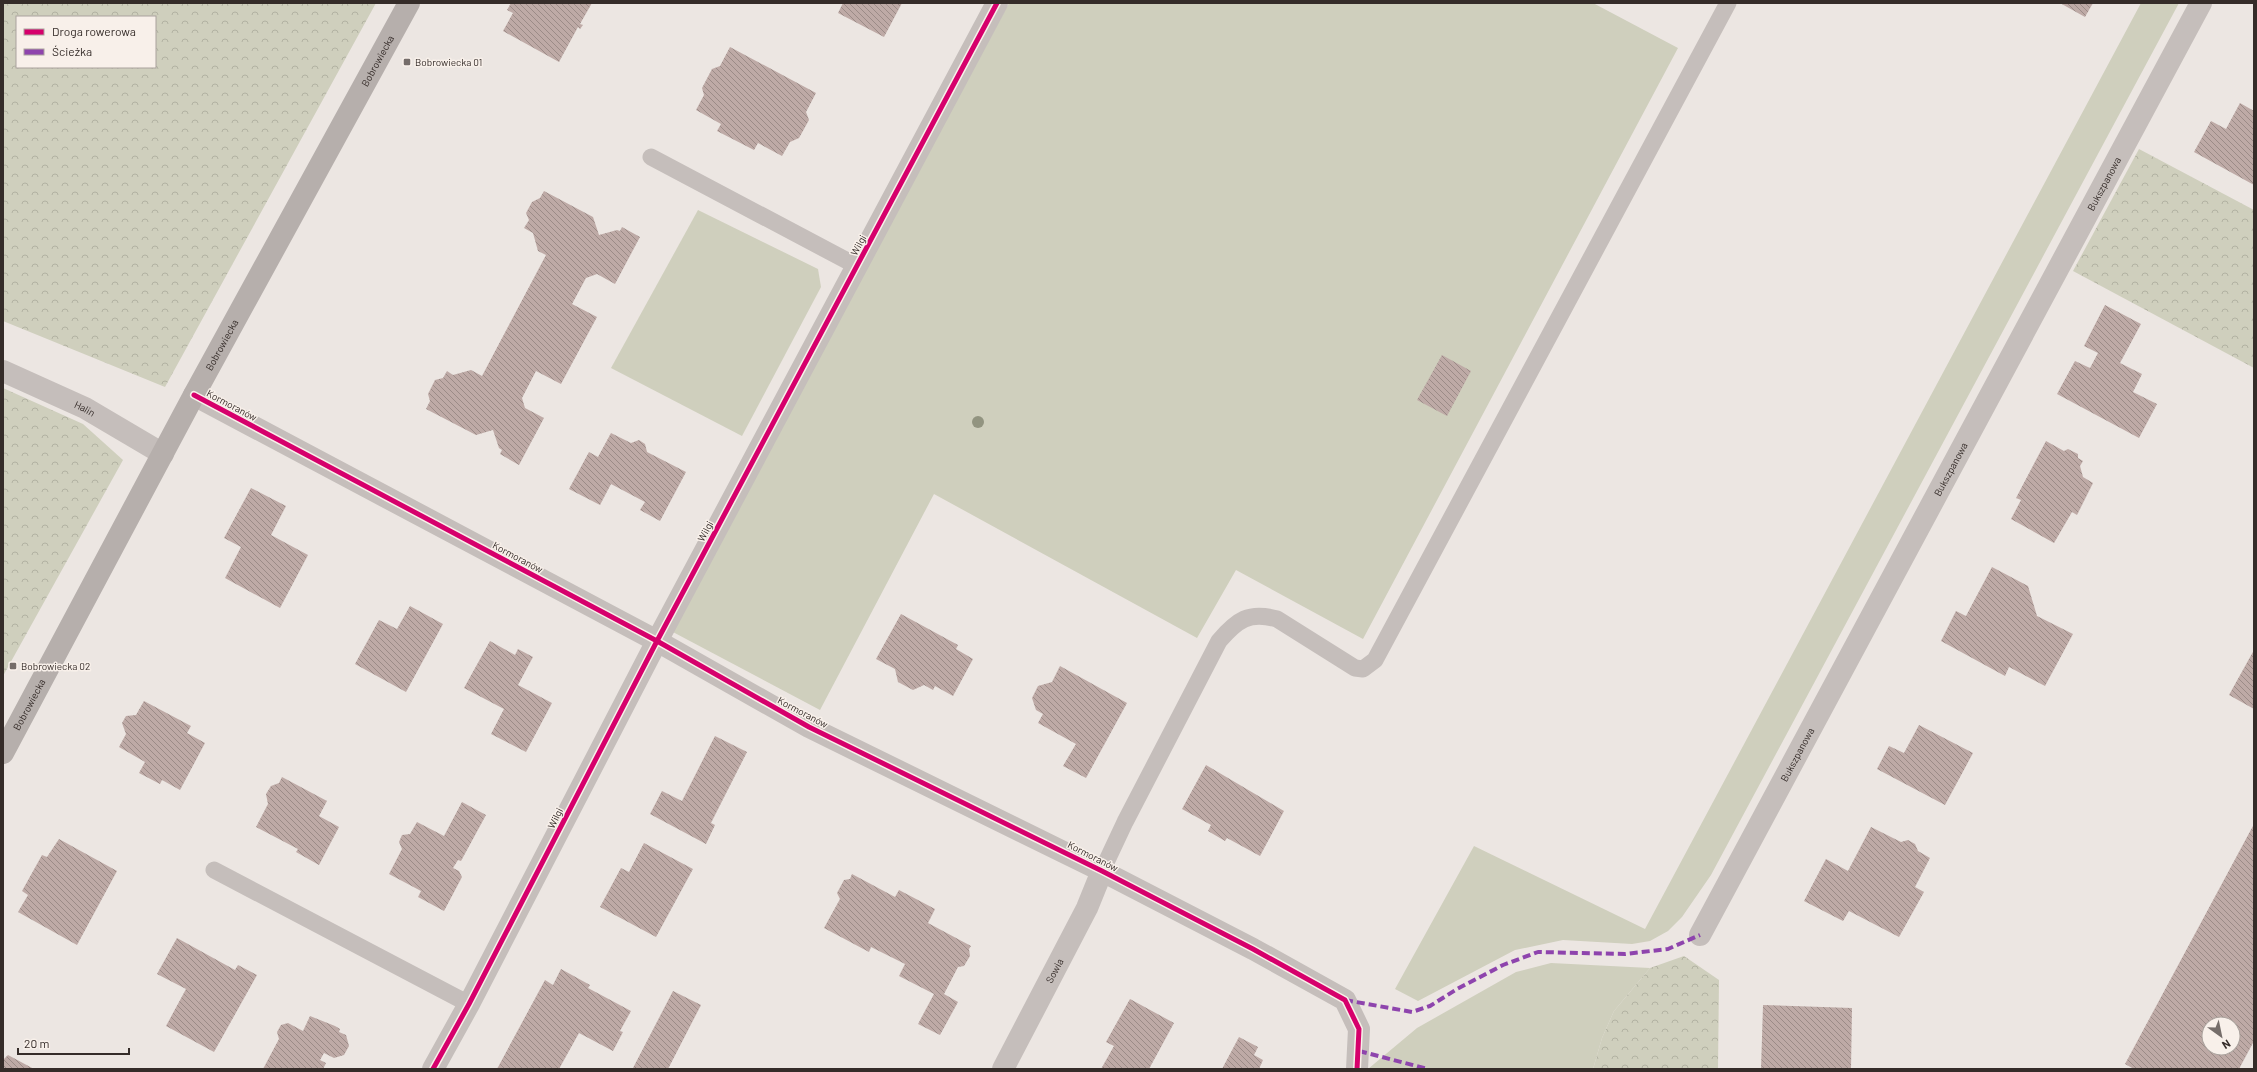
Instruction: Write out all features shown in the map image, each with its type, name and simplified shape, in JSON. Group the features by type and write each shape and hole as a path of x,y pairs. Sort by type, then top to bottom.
{"street":[{"name":"Bobrowiecka","path":"3,753 194,395 409,3"},
{"name":"Wilgi","path":"433,1069 469,1004 657,641 997,3"},
{"name":"Bukszpanowa","path":"1700,935 2202,3"},
{"name":"Halin","path":"3,371 85,408 163,454"},
{"name":"Kormoranów","path":"194,395 657,641 809,726 1102,871 1253,949 1345,1000 1359,1029 1357,1069"},
{"name":"Sowia","path":"1003,1069 1087,908 1102,871"}],"lane":[{"path":"1102,871 1125,822 1220,641 1234,624 1251,616 1264,615 1277,619 1355,668 1363,668 1376,660 1728,3"},
{"path":"651,157 857,266"},
{"path":"214,870 469,1004"}],"green space":[{"path":"3,3 376,3 165,387 3,321"},
{"path":"1009,3 1593,3 1678,48 1363,639 1236,570 1197,638 934,494 820,710 671,631"},
{"path":"2141,3 2179,3 1711,875 1682,917 1668,931 1650,941 1632,944 1563,940 1515,950 1418,1001 1395,989 1474,846 1645,929"},
{"path":"2139,149 2254,210 2254,368 2073,271"},
{"path":"698,210 818,269 821,287 742,436 611,368"},
{"path":"3,388 83,424 123,460 3,676"},
{"path":"1684,956 1719,980 1718,1069 1593,1069 1602,1038 1614,1011 1650,968"},
{"path":"1551,963 1650,968 1614,1011 1602,1038 1593,1069 1368,1069 1417,1028 1516,972"}],"building":[{"path":"511,3 592,3 580,24 583,25 580,29 578,27 559,62 503,31 513,13 507,10"},
{"path":"843,3 902,3 884,37 838,13"},
{"path":"2060,3 2093,3 2085,17"},
{"path":"730,47 816,93 806,112 809,120 799,138 790,142 782,156 758,143 754,150 717,131 721,124 696,110 704,95 702,88 712,69 720,66"},
{"path":"2240,103 2254,111 2254,185 2194,152 2211,121 2226,129"},
{"path":"544,191 593,217 599,235 617,230 620,231 622,227 640,237 615,284 597,274 586,278 572,304 597,317 561,384 536,371 522,398 525,408 544,418 519,465 500,454 502,450 499,448 493,430 476,435 426,409 430,401 428,394 435,380 443,378 447,371 453,375 471,370 482,376 546,255 538,251 533,233 524,228 529,220 526,213 532,202 540,198"},
{"path":"2105,305 2141,324 2120,363 2142,374 2133,392 2157,404 2139,438 2057,394 2075,361 2090,368 2098,353 2084,346"},
{"path":"1442,355 1471,371 1447,416 1417,400"},
{"path":"611,433 631,443 639,440 645,444 647,452 686,472 660,521 640,510 645,502 611,484 600,505 569,489 589,452 598,457"},
{"path":"2046,441 2064,451 2068,449 2078,454 2078,458 2083,461 2080,466 2083,477 2093,483 2077,515 2072,512 2054,543 2011,519 2021,500 2016,498"},
{"path":"251,488 286,506 271,535 308,555 280,608 225,578 241,547 224,538"},
{"path":"1992,567 2028,586 2037,616 2073,634 2045,686 2009,667 2005,676 1941,641 1956,611 1966,616"},
{"path":"410,606 443,624 406,692 355,664 379,620 397,629"},
{"path":"901,614 958,645 956,649 973,659 953,696 935,686 933,690 924,685 913,690 898,682 895,669 876,659"},
{"path":"490,641 515,655 518,649 533,657 518,685 552,703 526,752 491,734 504,709 464,688"},
{"path":"2254,650 2254,709 2229,695"},
{"path":"1060,666 1127,703 1086,778 1063,766 1076,744 1038,723 1043,714 1036,710 1032,698 1038,686 1052,682"},
{"path":"144,701 191,726 187,733 205,743 180,790 162,780 160,784 139,773 145,762 119,747 126,734 122,723 126,716 136,715"},
{"path":"1919,725 1973,753 1945,805 1877,769 1889,746 1904,753"},
{"path":"715,736 747,752 711,823 715,825 706,844 650,814 662,791 682,801"},
{"path":"1206,765 1284,811 1260,856 1227,838 1225,841 1208,831 1211,825 1182,809"},
{"path":"282,777 327,801 319,816 339,827 319,865 296,852 298,849 256,827 268,804 266,794 271,786 279,783"},
{"path":"462,802 486,815 461,861 458,860 453,868 459,871 462,877 444,911 418,897 421,891 389,874 402,849 399,842 402,835 410,834 417,822 444,836"},
{"path":"2254,824 2254,1041 2239,1069 2134,1069 2125,1064"},
{"path":"1871,827 1901,842 1908,840 1915,844 1918,851 1930,858 1915,887 1924,892 1899,937 1849,911 1843,921 1804,901 1826,859 1848,871"},
{"path":"59,839 117,871 77,945 18,912 28,895 22,891 42,855 47,857"},
{"path":"644,843 693,869 656,937 600,907 621,868 629,872"},
{"path":"852,874 895,897 899,890 935,909 928,923 971,946 969,949 970,956 964,966 958,967 944,994 958,1002 940,1035 918,1024 934,994 899,976 905,964 871,947 869,952 824,928 840,899 837,893 844,880 850,879"},
{"path":"177,938 235,970 238,965 257,975 214,1052 166,1026 186,989 157,974"},
{"path":"561,969 590,985 588,988 631,1011 620,1031 623,1032 613,1051 579,1033 559,1069 497,1069 545,980 553,985"},
{"path":"673,991 701,1005 668,1069 633,1068"},
{"path":"1130,999 1174,1023 1149,1069 1101,1069 1114,1046 1106,1042"},
{"path":"1763,1005 1852,1008 1851,1069 1761,1069"},
{"path":"310,1016 335,1026 340,1029 339,1032 346,1035 349,1046 344,1055 334,1058 324,1053 320,1060 326,1063 323,1069 263,1069 279,1039 277,1032 281,1025 288,1023 303,1031"},
{"path":"1239,1037 1258,1047 1254,1055 1263,1060 1259,1069 1222,1069"},
{"path":"8,1055 34,1069 3,1069 3,1060"}],"marked path":[{"path":"1345,1000 1412,1012 1430,1006 1457,989 1503,965 1538,952 1625,954 1668,949 1700,935"},
{"path":"1359,1051 1428,1069"}],"cycle path":[{"path":"433,1069 469,1004 657,641 997,3"},
{"path":"194,395 657,641 809,727 1102,871 1253,949 1345,1000 1359,1029 1357,1069"}],"place":[{"name":"Bobrowiecka 01","path":"407,62"},
{"name":"Bobrowiecka 02","path":"13,666"}]}
